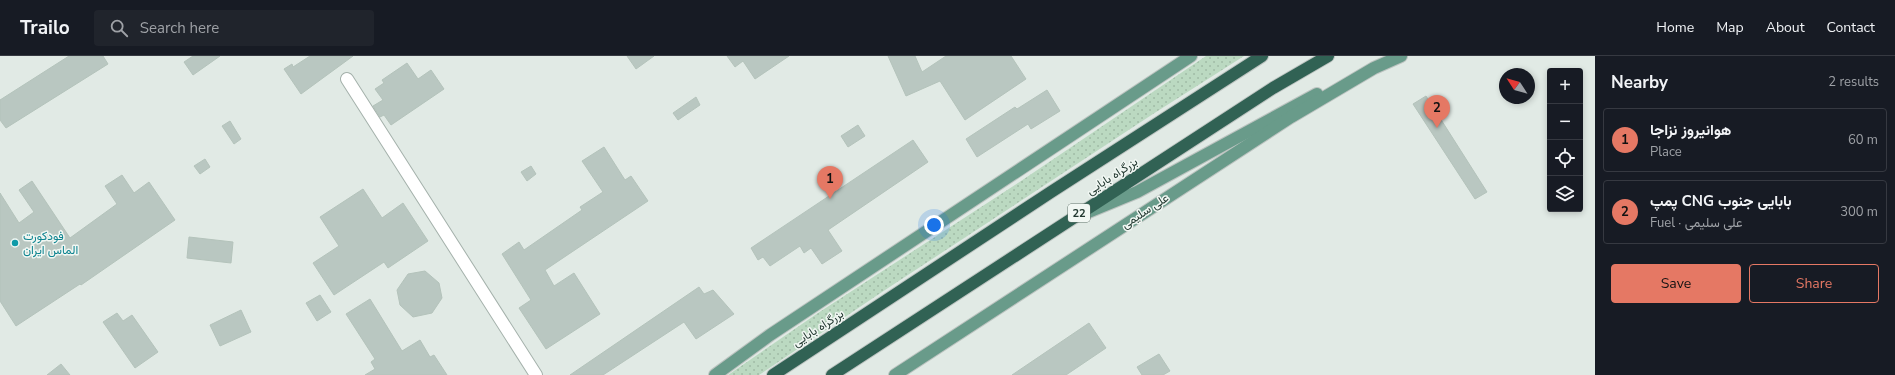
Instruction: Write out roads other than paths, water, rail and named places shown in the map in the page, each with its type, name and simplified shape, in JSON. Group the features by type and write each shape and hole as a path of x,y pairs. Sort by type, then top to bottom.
{"highway":[{"name":"بزرگراه بابایی","path":"773,375 1044,196 1262,56"},
{"name":"بزرگراه بابایی","path":"832,375 1273,88 1328,56"}],"main road":[{"path":"715,375 770,335 1191,56"},
{"name":"علی سلیمی","path":"894,375 1290,117 1374,68 1401,56"},
{"path":"1069,220 1137,192 1302,101 1374,68"}],"street":[{"path":"347,79 536,375"}],"place":[{"name":"پمپ CNG بابایی جنوب","path":"1437,128"},
{"name":"هوانیروز نزاجا","path":"830,199"},
{"name":"فودکورت الماس ایران","path":"15,243"}]}
